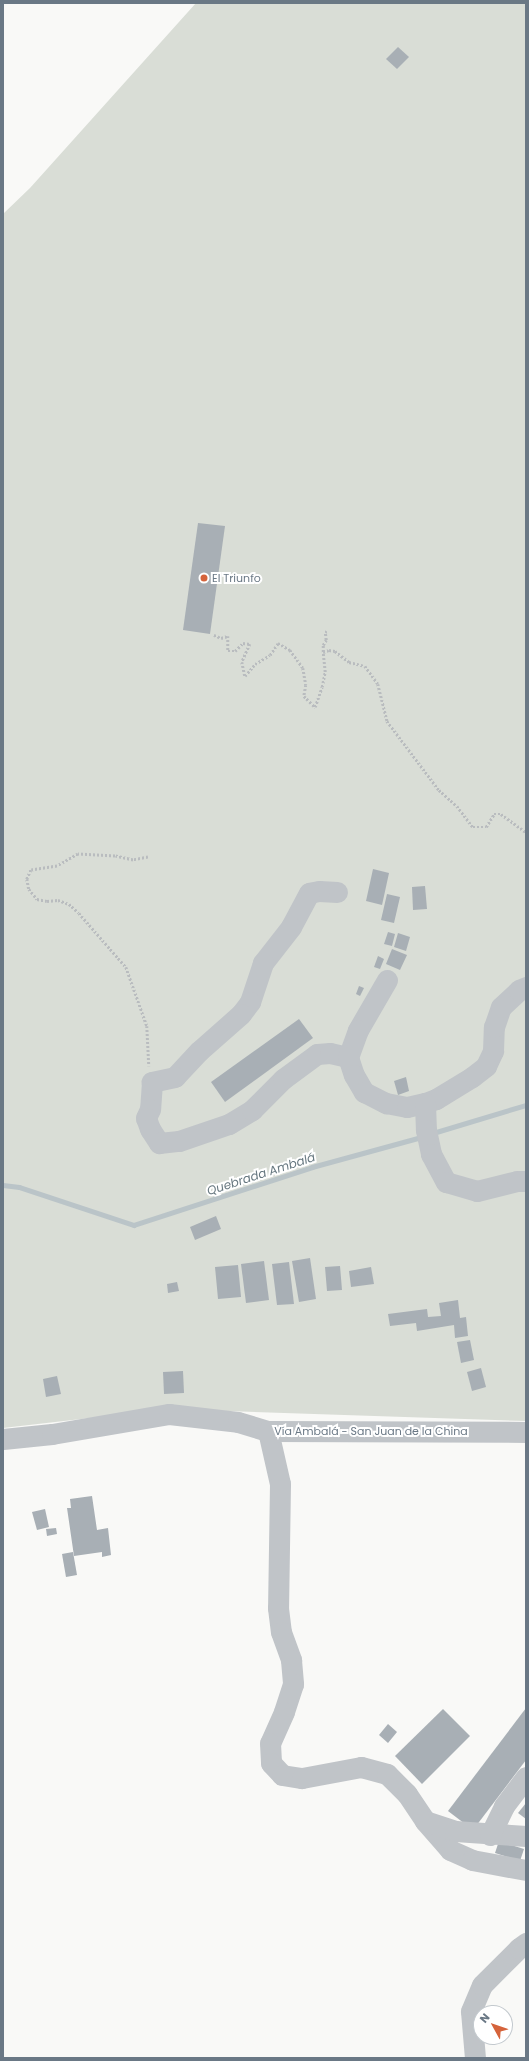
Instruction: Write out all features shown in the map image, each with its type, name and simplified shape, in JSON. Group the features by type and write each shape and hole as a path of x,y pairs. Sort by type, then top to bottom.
{"street":[{"path":"337,892 319,891 309,893 291,927 263,963 250,1002 241,1014 199,1051 175,1077 152,1082 150,1109 146,1118 150,1129 159,1143 179,1141 242,1118 283,1079 318,1054 330,1053 348,1057"},
{"path":"387,980 358,1030 348,1057 354,1075 364,1092 386,1103 407,1107 425,1103 472,1077 486,1066 493,1051 494,1027 501,1006 519,990 526,987"},
{"path":"425,1103 426,1130 431,1154 446,1182 477,1191 517,1181 526,1181"},
{"name":"Vía Ambalá - San Juan de la China","path":"3,1439 52,1434 169,1414 238,1422 268,1431 526,1432"},
{"path":"268,1431 280,1484 278,1608 281,1632 291,1660 293,1684 284,1712 270,1743 271,1763 282,1775 302,1778 361,1767 387,1774 407,1794 425,1821 450,1850 472,1860 526,1870"},
{"path":"490,1835 504,1806 526,1777"},
{"path":"425,1821 455,1831 490,1835 526,1836"},
{"path":"475,2058 471,2010 482,1985 519,1948 526,1943"}],"path":[{"path":"214,635 221,638 228,636 228,651 235,650 243,643 250,644 242,662 245,676 255,664 270,655 278,643 290,650 302,668 306,685 304,696 314,707 322,687 325,672 323,646 326,640 325,632 327,632"},
{"path":"323,652 330,650 335,651 349,662 365,666 378,684 387,721 439,790 457,806 473,827 486,827 494,814 501,814 526,832"},
{"path":"148,857 133,860 115,856 78,854 57,866 31,870 27,879 29,889 37,898 47,901 58,900 69,904 79,913 126,967 147,1026 147,1053 152,1082"}],"shaded area":[{"path":"196,3 526,3 526,1421 168,1409 3,1428 3,214 30,188"}],"building":[{"path":"398,47 409,57 397,69 386,59"},
{"name":"El Triunfo","path":"198,523 225,526 210,634 183,630"},
{"path":"373,869 389,873 382,905 366,901"},
{"path":"425,886 427,909 413,910 412,887"},
{"path":"387,894 400,897 394,923 381,920"},
{"path":"388,932 395,934 392,946 384,944"},
{"path":"398,933 410,937 406,951 394,947"},
{"path":"392,949 407,955 400,970 386,964"},
{"path":"378,956 384,959 380,969 374,967"},
{"path":"359,986 364,988 360,996 356,994"},
{"path":"299,1019 313,1038 225,1102 211,1082"},
{"path":"406,1077 409,1091 398,1095 394,1081"},
{"path":"216,1216 221,1229 195,1240 190,1227"},
{"path":"310,1258 316,1299 299,1302 292,1261"},
{"path":"264,1261 269,1300 246,1303 241,1264"},
{"path":"289,1262 294,1304 277,1305 272,1264"},
{"path":"238,1265 241,1297 218,1299 215,1267"},
{"path":"340,1266 342,1290 327,1291 325,1267"},
{"path":"371,1267 374,1284 351,1287 349,1271"},
{"path":"177,1282 179,1291 168,1293 167,1284"},
{"path":"458,1300 460,1318 466,1317 468,1336 455,1338 454,1325 417,1331 416,1323 390,1326 388,1314 427,1309 428,1317 441,1316 439,1303"},
{"path":"470,1340 474,1360 461,1363 457,1342"},
{"path":"481,1368 486,1387 472,1391 467,1372"},
{"path":"183,1371 184,1393 164,1394 163,1372"},
{"path":"57,1376 61,1394 46,1397 43,1379"},
{"path":"92,1496 97,1530 108,1528 111,1555 102,1557 102,1552 74,1556 67,1508 71,1508 70,1499"},
{"path":"45,1509 49,1527 37,1530 32,1512"},
{"path":"56,1528 57,1534 47,1536 46,1529"},
{"path":"73,1552 77,1575 66,1577 62,1554"},
{"path":"526,1708 526,1760 473,1830 448,1811"},
{"path":"443,1709 470,1736 422,1784 395,1756"},
{"path":"388,1724 397,1732 388,1743 379,1735"},
{"path":"526,1803 526,1819 518,1813"},
{"path":"499,1841 524,1849 520,1861 495,1853"}],"waterway":[{"name":"Quebrada Ambalá","path":"433,1133 526,1105"},
{"name":"Quebrada Ambalá","path":"3,1185 19,1187 134,1225 312,1167 422,1137"}],"place":[{"name":"El Triunfo","path":"204,578"}]}
